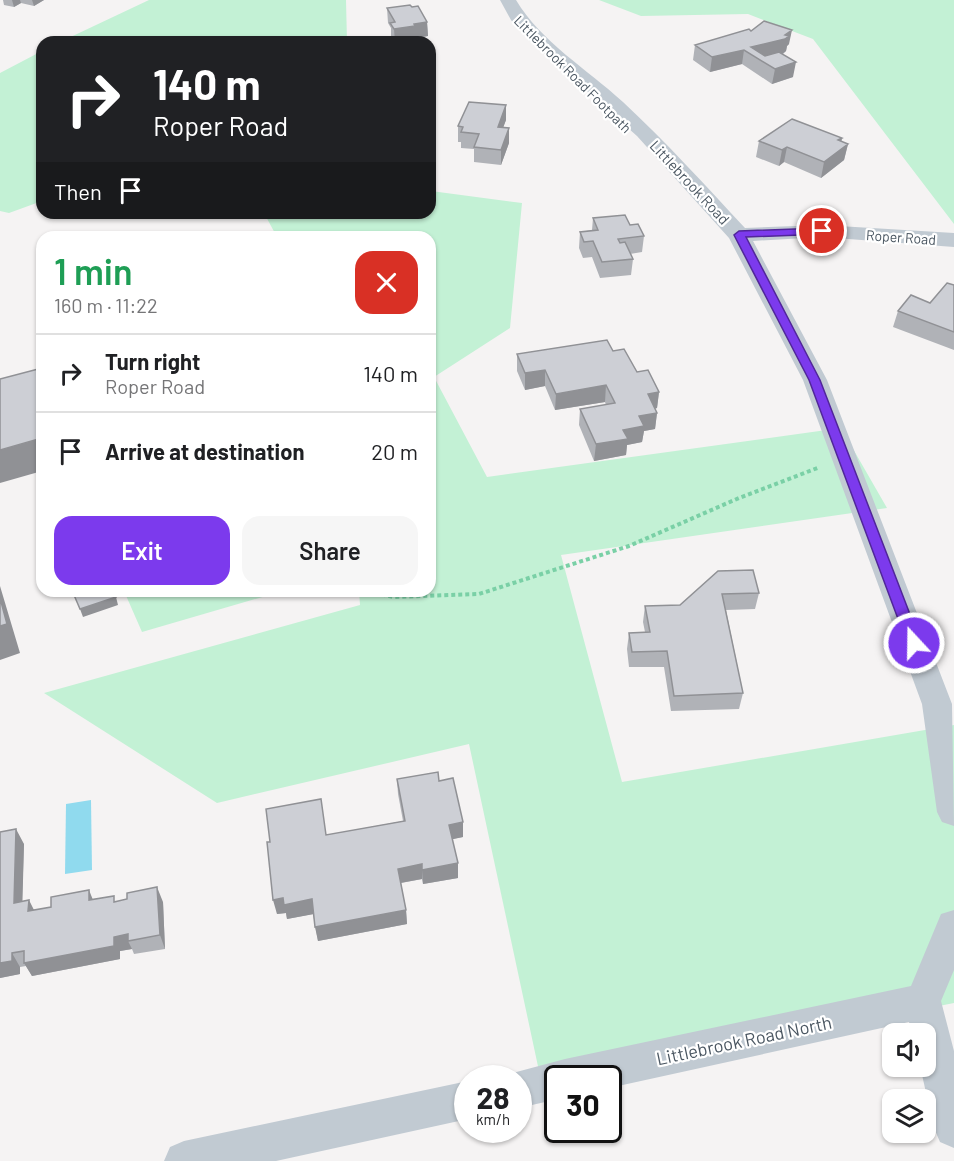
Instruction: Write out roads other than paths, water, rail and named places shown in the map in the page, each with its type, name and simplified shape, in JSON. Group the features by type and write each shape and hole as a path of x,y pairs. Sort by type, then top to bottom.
{"street":[{"name":"Littlebrook Road","path":"508,0 517,16 536,37 644,132 739,235 814,380 937,704 954,812"},
{"name":"Roper Road","path":"739,235 822,231 954,240"},
{"path":"954,926 922,1001 954,1128"},
{"name":"Littlebrook Road North","path":"622,1066 922,1001"},
{"path":"184,1161 454,1103"}],"water":[{"path":"91,800 92,870 65,874 66,804"}]}
